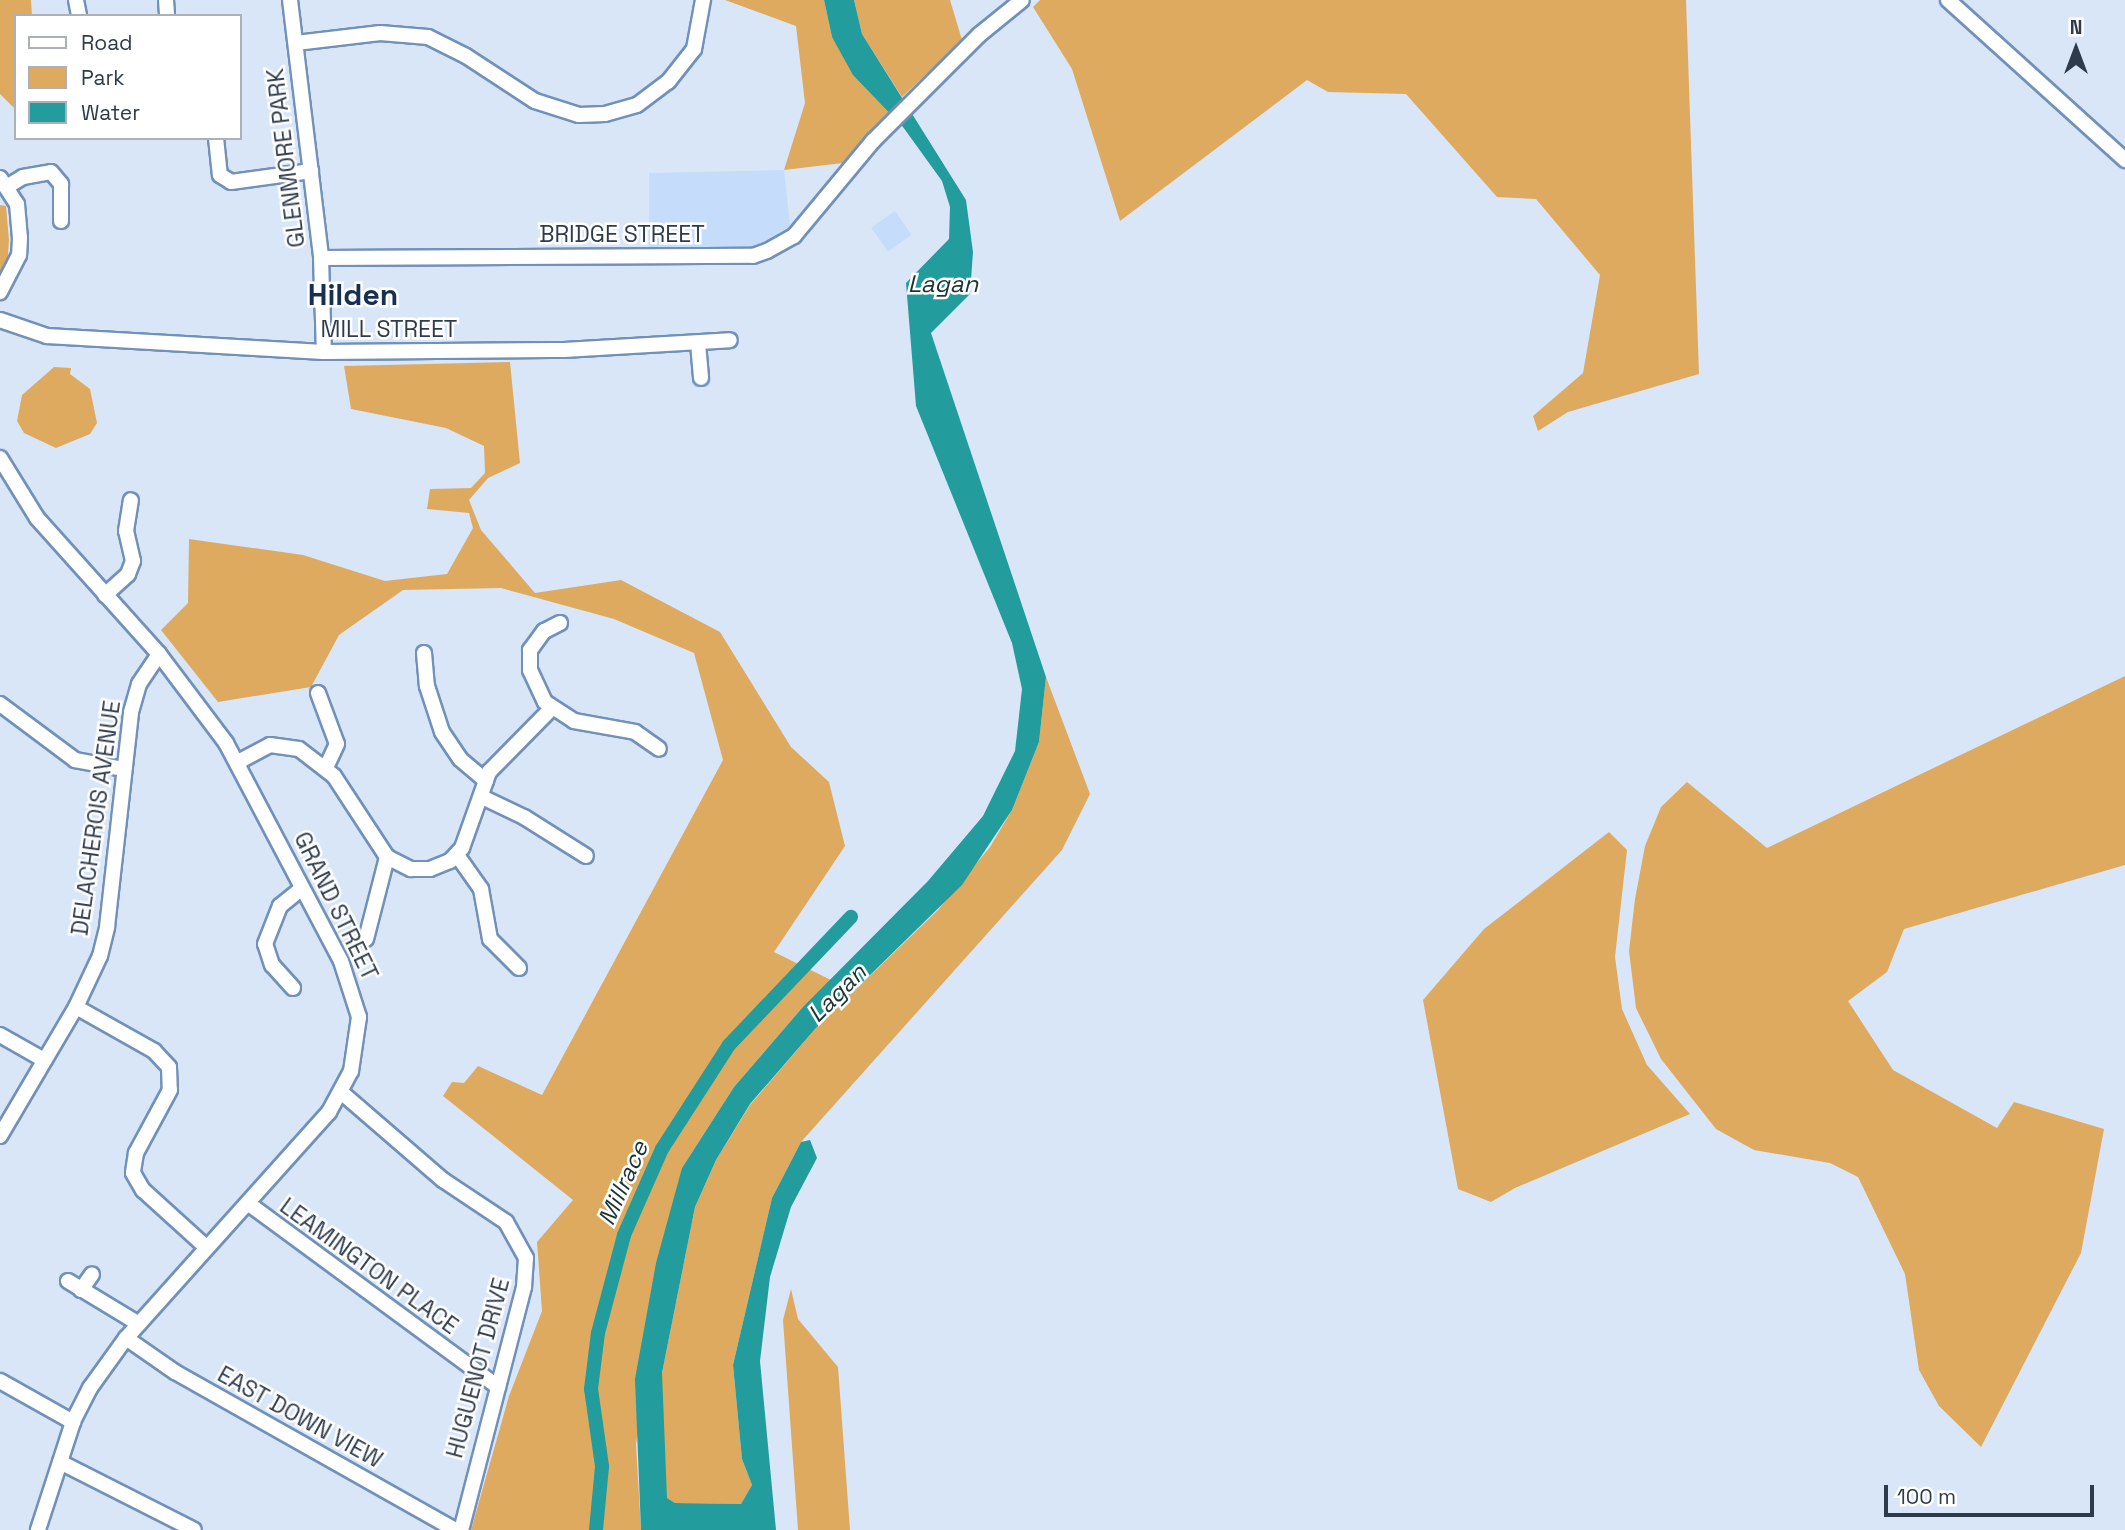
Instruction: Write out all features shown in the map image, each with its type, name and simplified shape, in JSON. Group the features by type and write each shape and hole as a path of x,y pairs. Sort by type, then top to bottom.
{"street":[{"name":"GLENMORE PARK","path":"290,0 321,258 324,352"},
{"path":"296,43 380,33 428,37 466,55 535,101 579,115 605,114 637,105 668,82 694,50 703,0"},
{"name":"BRIDGE STREET","path":"321,258 753,256 794,236 873,141 979,34 1022,0"},
{"path":"1948,0 2125,160"},
{"path":"216,140 220,175 231,182 311,171"},
{"path":"0,292 19,255 20,238 18,204 4,182 51,172 61,184 61,222"},
{"name":"MILL STREET","path":"0,320 47,336 324,352 573,350 730,340"},
{"path":"698,343 701,378"},
{"name":"GRAND STREET","path":"0,458 37,518 159,654 238,762 341,961 358,1009 356,1054 341,1092 249,1204 126,1338 90,1388 73,1422 38,1530"},
{"path":"105,595 128,574 133,561 126,531 131,500"},
{"path":"560,623 536,639 529,660 551,709 590,725 635,732 659,749"},
{"path":"424,653 427,686 442,732 460,759 486,781"},
{"name":"DELACHEROIS AVENUE","path":"0,1136 76,1007 105,941 134,697 159,654"},
{"path":"318,693 337,744 326,768"},
{"path":"0,705 75,760 124,769"},
{"path":"238,762 280,744 299,749 326,768 387,857 421,870 440,866 457,855 474,827 486,781 496,763 551,709"},
{"path":"482,797 524,817 586,856"},
{"path":"457,855 481,889 490,939 519,968"},
{"path":"366,939 387,857"},
{"path":"293,988 272,965 265,944 280,906 302,888"},
{"path":"76,1007 154,1051 169,1067 170,1090 136,1153 133,1173 143,1190 207,1248"},
{"path":"0,1035 44,1060"},
{"name":"HUGUENOT DRIVE","path":"341,1092 443,1180 506,1222 522,1247 524,1287 458,1530"},
{"name":"LEAMINGTON PLACE","path":"249,1204 498,1387"},
{"path":"81,1290 92,1274"},
{"path":"68,1281 139,1324"},
{"name":"EAST DOWN VIEW","path":"126,1338 175,1372 458,1530"},
{"path":"0,1381 73,1422"},
{"path":"60,1462 194,1530"}],"shaded area":[{"path":"784,170 790,226 746,249 649,250 649,173"},
{"path":"895,211 912,235 888,251 871,228"}],"green space":[{"path":"0,0 31,0 32,14 14,14 14,108 0,94"},
{"path":"725,0 824,0 832,37 892,113 843,163 784,170 805,103 796,26"},
{"path":"854,0 950,0 962,40 902,97 862,34"},
{"path":"1040,0 1686,0 1699,374 1568,412 1538,431 1533,416 1583,373 1600,275 1536,199 1497,197 1406,94 1328,92 1307,80 1120,221 1072,69 1033,7"},
{"path":"0,205 6,206 9,240 7,267 0,282"},
{"path":"510,362 520,463 488,478 469,500 481,530 535,593 621,580 720,632 791,747 829,782 845,846 774,952 833,981 802,1008 734,1087 682,1168 636,1444 641,1530 471,1530 509,1396 542,1311 537,1242 573,1200 443,1096 452,1082 464,1083 478,1066 542,1095 723,760 694,653 614,619 501,588 403,590 339,635 311,687 218,702 161,630 188,603 189,539 303,555 385,581 447,574 473,528 469,513 427,509 430,489 471,488 485,473 484,446 446,428 351,409 344,366"},
{"path":"54,367 71,368 70,374 90,389 97,423 90,434 56,448 24,433 17,421 22,395"},
{"path":"2125,676 2125,865 1904,929 1887,972 1848,1001 1893,1070 1997,1128 2014,1102 2104,1129 2081,1253 1981,1447 1939,1406 1919,1370 1905,1274 1858,1177 1830,1163 1754,1150 1716,1129 1661,1059 1636,1008 1629,951 1635,899 1645,846 1661,807 1687,782 1767,848"},
{"path":"1046,677 1090,794 1062,850 801,1142 772,1198 733,1365 742,1459 752,1485 741,1504 675,1503 667,1498 662,1448 662,1373 695,1207 716,1160 750,1105 815,1029 938,910 990,847 1012,810 1039,742"},
{"path":"1609,832 1627,850 1615,957 1622,1009 1647,1065 1690,1114 1515,1188 1491,1202 1458,1189 1423,1000 1484,929"},
{"path":"791,1289 798,1319 838,1367 850,1530 798,1530 783,1320"}],"water":[{"name":"Lagan","path":"824,0 854,0 862,34 966,200 973,252 970,294 931,333 1046,677 1039,742 1012,810 962,885 815,1029 750,1104 716,1160 695,1207 662,1373 667,1498 675,1503 741,1504 752,1485 742,1459 733,1365 772,1198 801,1142 810,1140 817,1158 791,1207 770,1277 760,1361 776,1530 641,1530 635,1379 656,1263 682,1168 734,1087 802,1008 928,881 983,816 1015,751 1022,689 1012,643 916,406 906,283 949,239 950,207 942,181 903,127 853,75 832,37"}],"waterway":[{"name":"Millrace","path":"596,1530 602,1466 591,1389 598,1333 624,1235 662,1149 729,1045 851,917"}],"district":[{"name":"Hilden","path":"353,295"}]}
